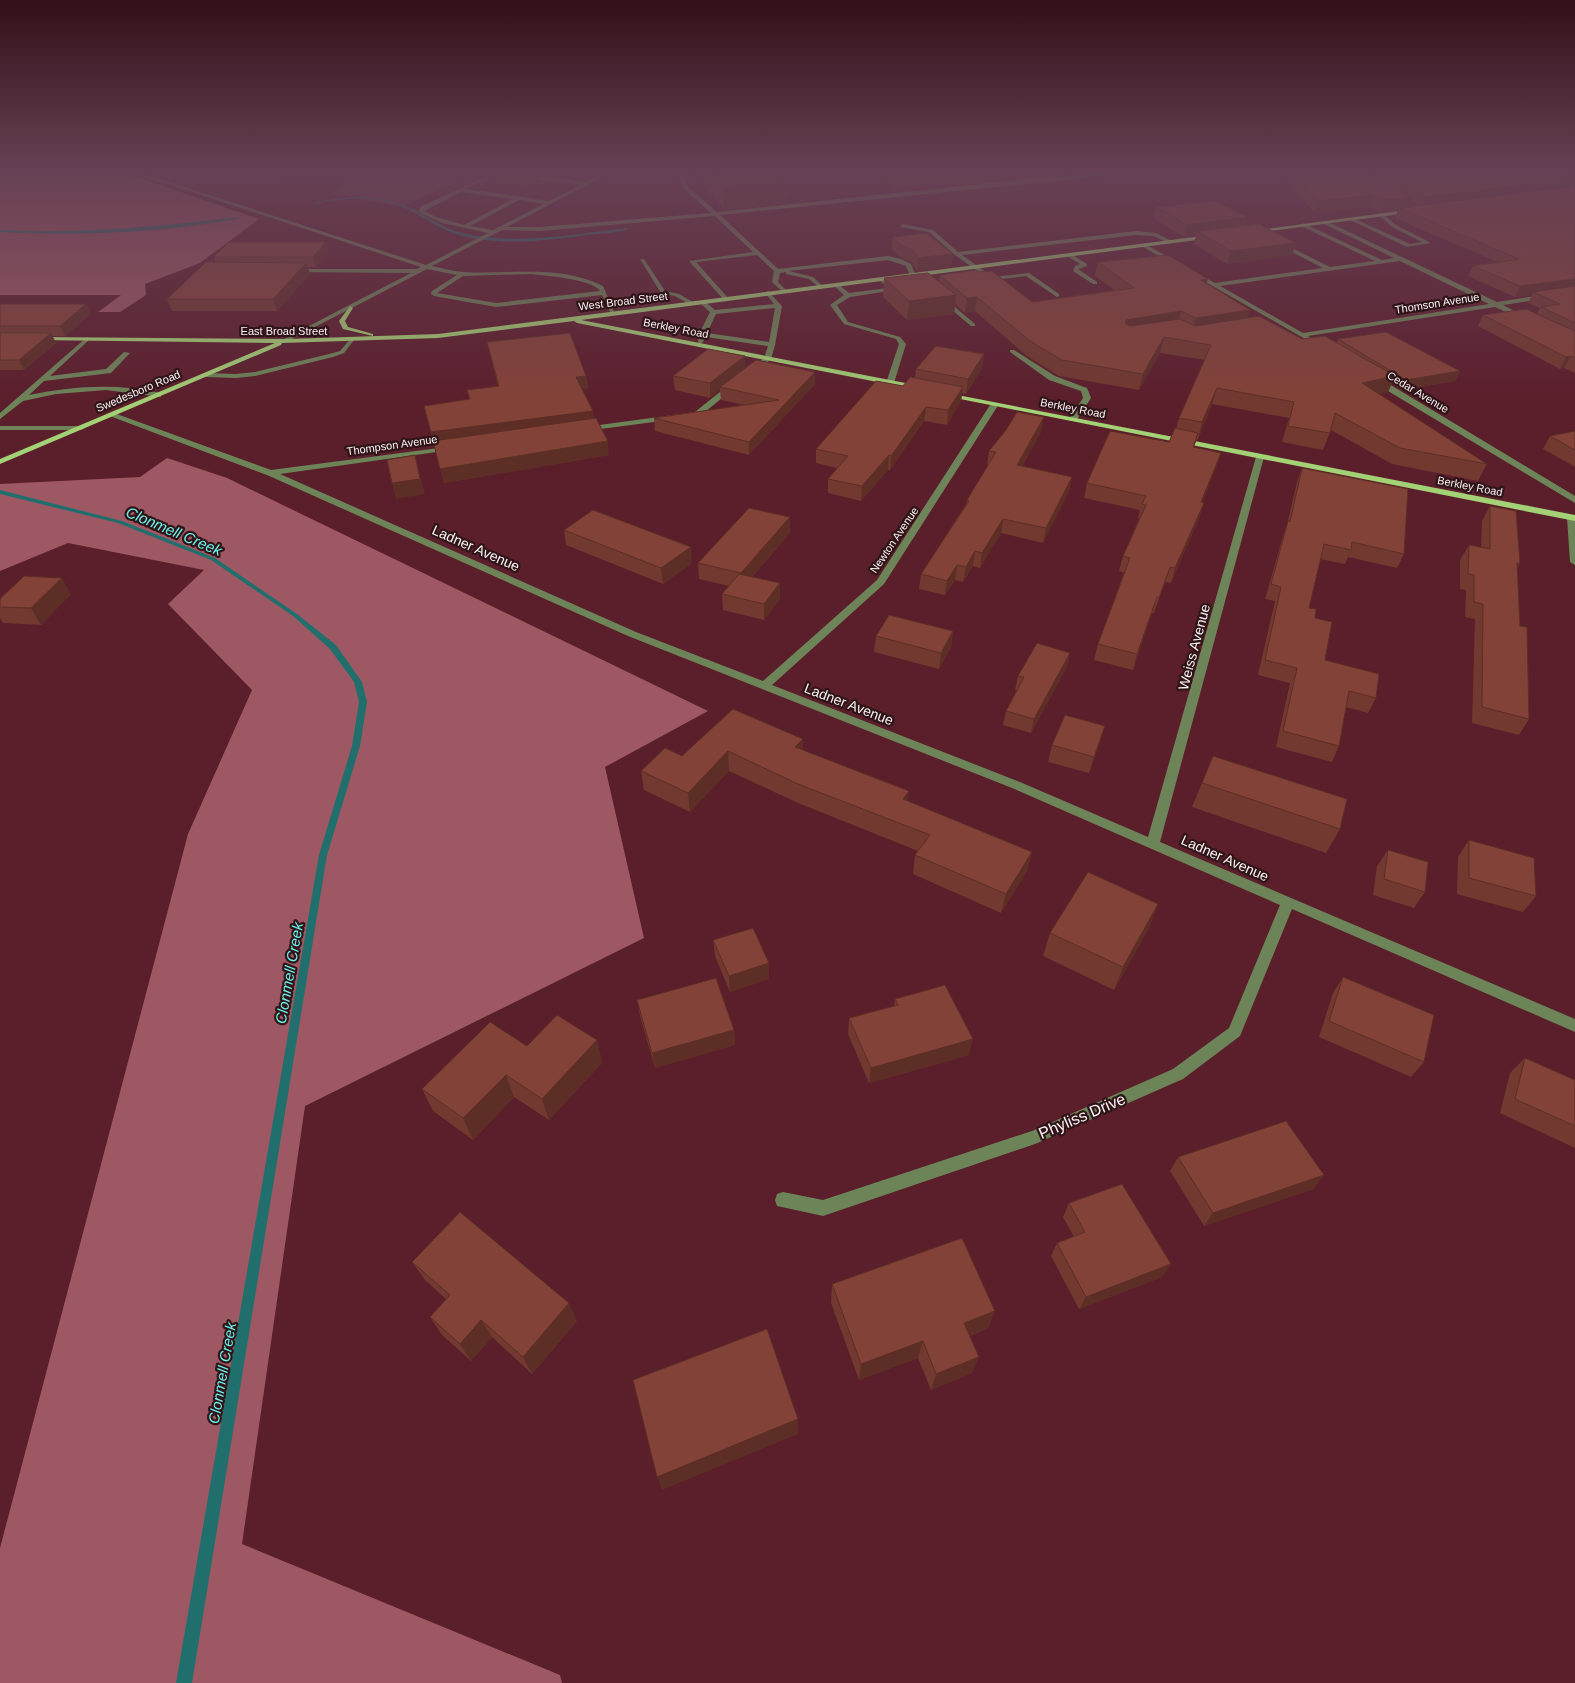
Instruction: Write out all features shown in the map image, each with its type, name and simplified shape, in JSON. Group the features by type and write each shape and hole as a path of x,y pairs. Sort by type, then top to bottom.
{"main road":[{"name":"West Broad Street","path":"566,318 1117,249"},
{"path":"350,308 342,321 345,328 362,334 398,338"},
{"name":"Berkley Road","path":"566,318 928,390"},
{"name":"East Broad Street","path":"29,339 351,340 438,336 566,318"},
{"name":"Swedesboro Road","path":"0,462 284,341"},
{"name":"Berkley Road","path":"938,392 1573,518"}],"street":[{"path":"370,249 427,267 462,274 531,272 589,281 601,287 612,313"},
{"path":"284,341 462,249"},
{"path":"754,249 777,270 811,278 821,287"},
{"path":"952,249 992,279"},
{"path":"958,254 1004,249"},
{"path":"1150,249 1180,265"},
{"path":"1289,249 1329,269"},
{"path":"1353,249 1380,261"},
{"path":"1380,249 1530,321"},
{"path":"1383,250 1392,249"},
{"path":"726,298 692,261 759,253"},
{"path":"1069,255 1085,266 1077,267 1075,270 1095,283"},
{"path":"777,270 888,258 899,260 908,265 912,275 973,325"},
{"path":"1214,285 1402,258"},
{"path":"642,260 663,292 677,295 691,303"},
{"path":"284,270 419,271"},
{"path":"777,270 774,282 784,291"},
{"path":"1188,270 1328,351"},
{"path":"462,274 434,292 434,294 496,305 603,293"},
{"path":"983,280 1027,274 1056,295"},
{"path":"881,279 893,289 848,295 833,305 846,322 898,338 903,344 890,383"},
{"path":"836,285 848,295"},
{"name":"Thomson Avenue","path":"1302,335 1575,292"},
{"path":"768,293 779,306"},
{"path":"702,302 713,312 779,306"},
{"path":"581,430 697,414 766,359 772,345 779,306"},
{"path":"699,344 713,312"},
{"path":"1272,324 1281,323"},
{"path":"702,334 772,345"},
{"path":"0,417 87,339"},
{"path":"206,374 236,376 254,374 331,356 342,352 351,340"},
{"path":"1012,351 1052,378 1084,390 1088,398 1073,419"},
{"path":"43,379 108,371 126,353"},
{"name":"Cedar Avenue","path":"1370,376 1575,500"},
{"path":"20,399 63,390 100,387 130,388 158,395"},
{"name":"Newton Avenue","path":"763,687 881,582 995,404"},
{"name":"Ladner Avenue","path":"111,415 270,473 632,634 1016,785 1575,1026"},
{"path":"0,428 81,428"},
{"name":"Thompson Avenue","path":"270,473 464,446"},
{"name":"Weiss Avenue","path":"1153,843 1260,457"},
{"path":"1573,518 1575,562"},
{"name":"Phyliss Drive","path":"784,1200 823,1208 1035,1137 1178,1074 1235,1032 1288,902"}],"shaded area":[{"path":"0,249 219,249 200,263 145,284 146,295 120,312 98,312 121,295 0,295"},
{"path":"167,458 227,478 708,711 605,767 644,938 305,1106 242,1544 560,1675 562,1683 0,1683 0,1548 188,834 252,690 168,604 204,570 68,543 0,571 0,484 140,477"}],"building":[{"path":"222,249 320,249 313,257 214,257"},
{"path":"909,249 946,249 953,254 918,258 913,250"},
{"path":"1227,249 1251,249 1231,251"},
{"path":"1494,249 1575,249 1575,279 1520,286 1473,266 1519,259"},
{"path":"1168,255 1208,279 1201,280 1250,310 1196,318 1181,311 1126,320 1125,323 1130,326 1180,319 1195,326 1259,316 1302,339 1325,336 1395,376 1362,383 1487,464 1400,448 1335,413 1330,433 1288,426 1294,402 1217,388 1202,422 1179,418 1211,345 1164,337 1143,374 1062,360 1030,341 977,297 967,298 940,275 976,270 978,272 992,271 1032,302 1134,288 1098,262"},
{"path":"206,262 306,263 273,299 167,299"},
{"path":"928,273 956,295 909,301 884,278"},
{"path":"1575,286 1575,323 1541,307 1560,304 1533,292"},
{"path":"0,304 86,304 60,326 0,326"},
{"path":"1526,309 1575,331 1575,358 1571,356 1566,357 1483,315"},
{"path":"1386,332 1460,371 1406,380 1338,339"},
{"path":"0,333 51,333 19,360 0,360"},
{"path":"570,333 586,376 576,377 593,411 431,432 424,406 470,399 467,390 499,386 487,342"},
{"path":"936,346 984,354 968,379 916,369"},
{"path":"708,349 745,356 710,383 673,376"},
{"path":"756,360 815,372 749,442 654,418 779,400 720,387"},
{"path":"910,377 963,387 948,410 926,407 891,456 889,455 862,486 828,479 848,456 816,449 876,381 903,386"},
{"path":"1017,412 1044,417 1017,465 1072,477 1046,528 1003,519 982,553 975,551 966,567 957,565 947,581 921,574 969,501 967,500 996,452 989,451 1006,430"},
{"path":"596,418 608,441 440,469 433,441"},
{"path":"1175,428 1198,433 1193,447 1221,453 1201,502 1204,503 1175,568 1170,567 1159,598 1157,597 1137,654 1098,644 1130,558 1123,556 1146,505 1142,504 1146,496 1087,483 1110,431 1169,442"},
{"path":"1575,431 1575,450 1550,436"},
{"path":"415,455 420,479 392,483 387,460"},
{"path":"1302,468 1408,489 1404,554 1352,542 1351,550 1324,544 1309,608 1316,609 1315,618 1332,622 1325,660 1379,674 1376,698 1349,691 1339,746 1283,731 1297,668 1265,660 1281,587 1271,584 1288,521 1290,522"},
{"path":"1490,506 1516,511 1520,563 1517,563 1520,626 1527,627 1529,719 1482,707 1483,604 1474,602 1474,575 1468,574 1469,545 1490,549"},
{"path":"749,508 790,517 741,573 698,563"},
{"path":"593,510 691,547 661,568 564,530"},
{"path":"739,574 780,583 764,604 722,594"},
{"path":"24,576 62,578 31,608 0,607 0,599"},
{"path":"889,615 953,631 941,653 876,636"},
{"path":"1037,643 1070,653 1034,719 1006,711 1024,677 1018,676"},
{"path":"733,709 803,739 795,747 909,791 903,799 1032,852 1006,894 915,855 930,835 798,784 728,751 688,793 641,771 665,748 682,756"},
{"path":"1065,715 1105,726 1094,757 1052,745"},
{"path":"1213,756 1347,799 1340,829 1202,783"},
{"path":"1469,840 1534,858 1536,896 1469,878"},
{"path":"1388,850 1428,862 1425,892 1384,879"},
{"path":"1088,872 1158,904 1123,967 1050,933"},
{"path":"753,928 769,963 729,976 713,940"},
{"path":"1343,977 1434,1015 1424,1062 1329,1021"},
{"path":"716,978 734,1030 652,1053 637,1000"},
{"path":"945,985 973,1039 871,1068 849,1018 898,1005 895,999"},
{"path":"557,1015 597,1040 542,1099 506,1075 463,1118 422,1089 490,1022 527,1046"},
{"path":"1525,1058 1575,1080 1575,1126 1515,1099"},
{"path":"1286,1121 1324,1175 1213,1213 1178,1157"},
{"path":"1122,1184 1171,1264 1086,1297 1057,1243 1085,1232 1069,1203"},
{"path":"460,1212 569,1303 523,1357 481,1320 460,1344 430,1317 450,1295 412,1262"},
{"path":"962,1238 995,1311 964,1323 979,1357 936,1374 923,1341 861,1364 832,1284"},
{"path":"767,1329 798,1419 657,1477 633,1380"}],"waterway":[{"name":"Clonmell Creek","path":"0,492 120,522 213,559 295,615 333,647 358,682 363,702 356,746 323,855 184,1683"}]}
